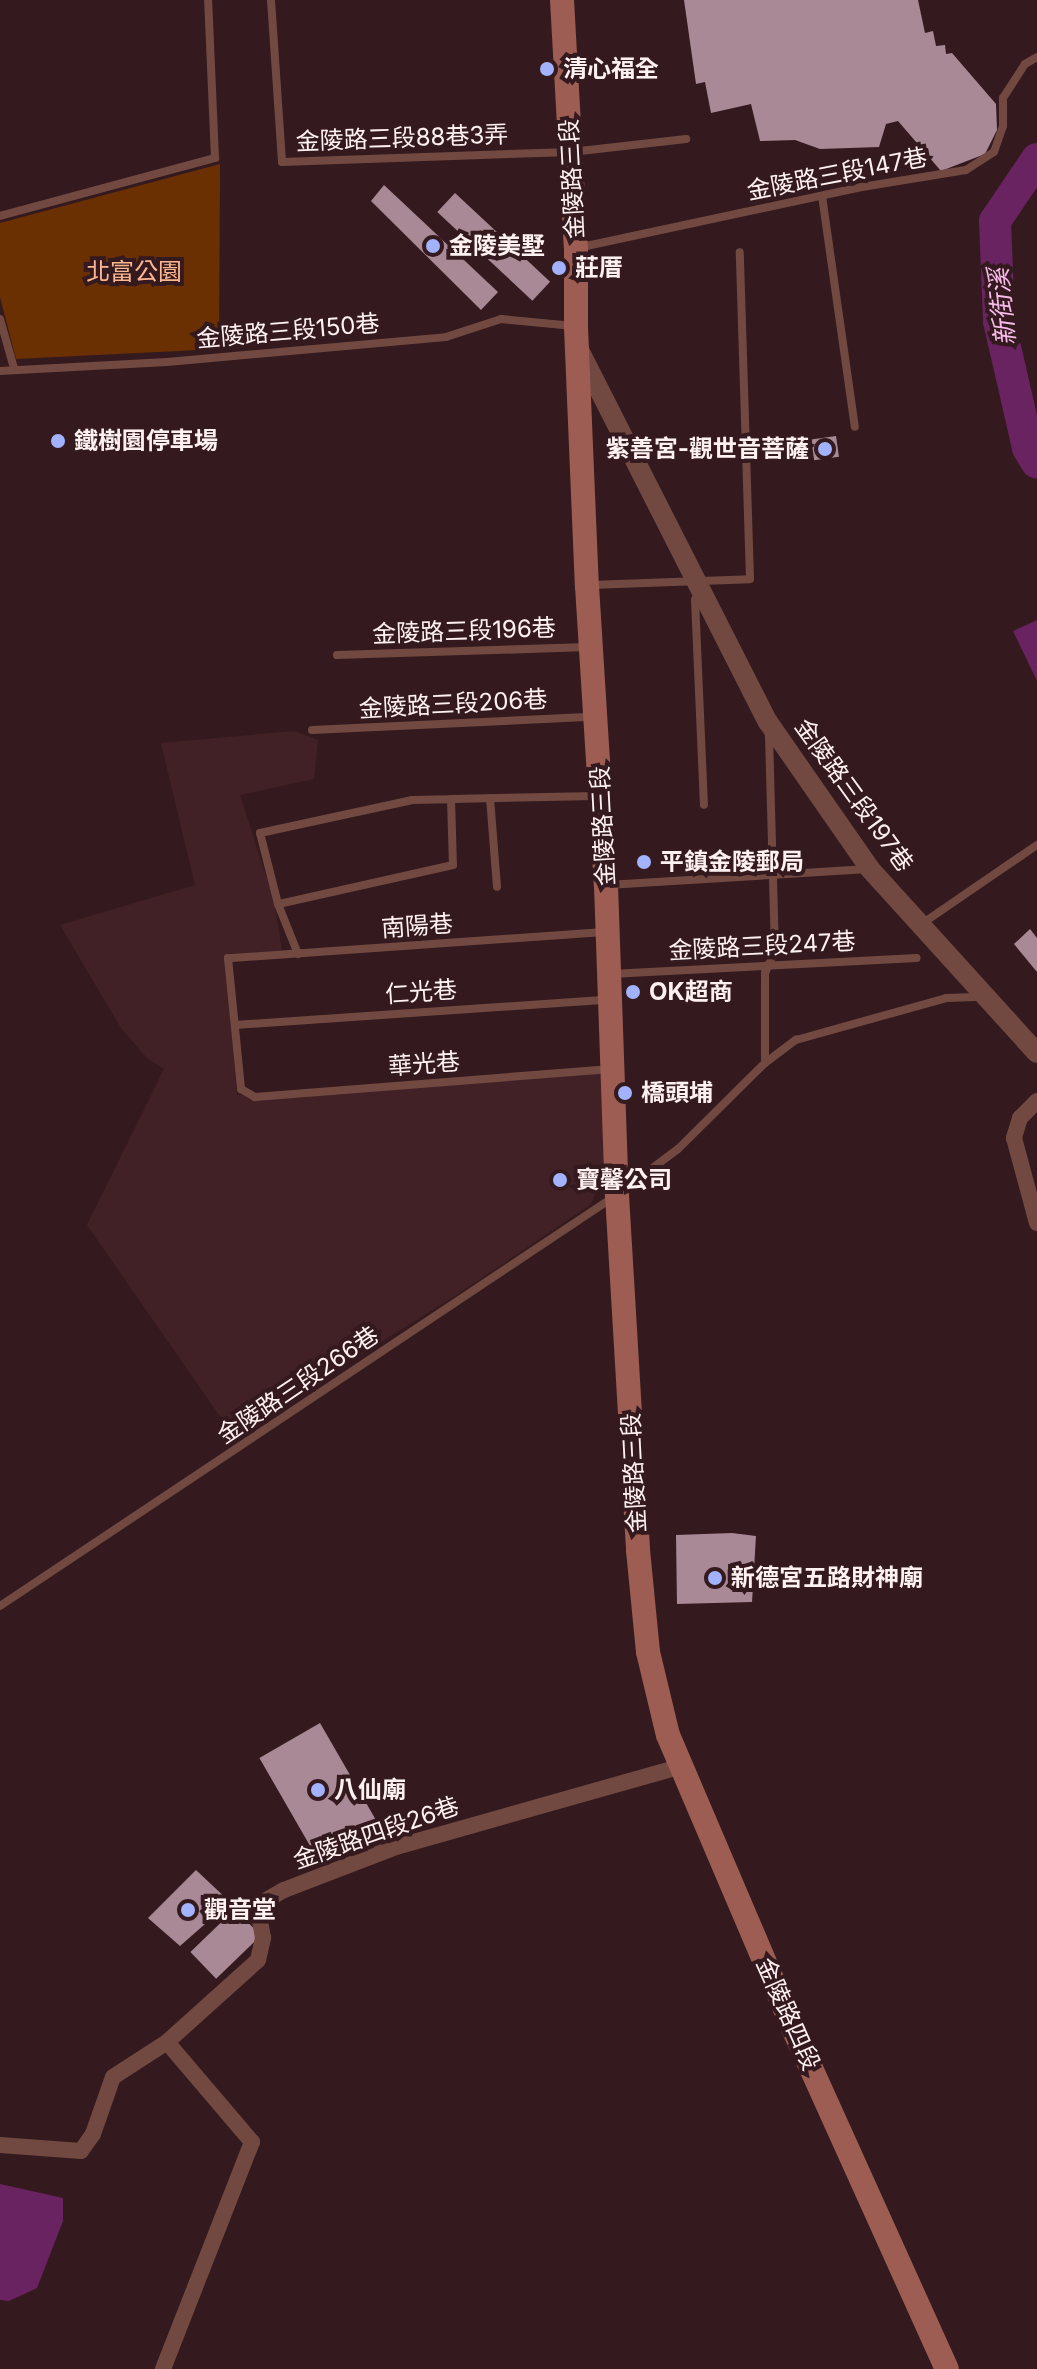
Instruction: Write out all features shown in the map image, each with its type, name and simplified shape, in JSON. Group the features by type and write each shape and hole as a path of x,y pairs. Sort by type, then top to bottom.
{"main road":[{"name":"金陵路三段","path":"562,0 576,248 576,336 587,586 602,796 617,1195 638,1550 648,1652"},
{"name":"金陵路四段","path":"648,1652 668,1735 792,2026 947,2369"}],"street":[{"name":"金陵路三段197巷","path":"576,336 768,722 870,869 923,923 984,997 1037,1053"},
{"path":"1037,1101 1020,1118 1014,1138 1037,1223"},
{"name":"金陵路四段26巷","path":"0,2145 81,2151 93,2134 113,2077 167,2042 258,1960 263,1938 260,1921 263,1902 284,1890 396,1847 682,1766"},
{"path":"163,2369 252,2142 167,2042"}],"lane":[{"path":"0,216 215,158 208,0"},
{"name":"金陵路三段88巷3弄","path":"271,0 282,162 571,152 686,139"},
{"name":"金陵路三段147巷","path":"576,248 822,196 966,170 994,152 1003,126 1003,98 1025,64 1037,57"},
{"path":"822,196 855,427"},
{"path":"587,586 699,584 750,579 740,252"},
{"path":"0,319 14,368"},
{"name":"金陵路三段150巷","path":"0,371 167,362 446,337 501,319 576,336"},
{"path":"699,584 695,600 704,805"},
{"name":"金陵路三段196巷","path":"337,655 593,647"},
{"name":"金陵路三段206巷","path":"312,730 596,717"},
{"path":"765,1063 765,973 775,951 768,722"},
{"path":"298,954 278,904 260,833 412,800 602,796"},
{"path":"490,798 497,887"},
{"path":"278,904 453,865 451,799"},
{"path":"923,923 1037,845"},
{"path":"606,885 870,869"},
{"name":"南陽巷","path":"235,1025 228,958 607,932"},
{"name":"金陵路三段247巷","path":"610,974 917,958"},
{"name":"金陵路三段266巷","path":"0,1606 617,1195 678,1149 765,1063 796,1040 882,1013 946,998 984,997"},
{"name":"仁光巷","path":"235,1025 611,999"},
{"name":"華光巷","path":"235,1025 241,1089 255,1097 613,1069"}],"shaded area":[{"path":"1037,620 1037,681 1013,631"},
{"path":"294,731 318,740 314,779 240,795 274,901 282,951 225,954 237,1095 605,1073 607,1171 590,1205 461,1292 233,1435 87,1225 164,1069 147,1058 121,1028 60,925 195,885 161,743"},
{"path":"0,2184 63,2198 63,2221 37,2288 9,2301 0,2300"}],"green space":[{"name":"北富公園","path":"220,164 219,349 16,359 0,297 0,223"}],"building":[{"path":"684,0 918,0 925,33 933,31 936,46 945,45 946,54 952,53 996,104 997,130 985,154 941,171 898,121 886,124 879,147 820,149 795,140 760,141 751,104 711,113 705,82 696,84"},
{"name":"金陵美墅","path":"384,185 498,292 481,310 371,201"},
{"name":"金陵美墅","path":"455,193 550,282 532,301 437,212"},
{"name":"紫善宮-觀世音菩薩","path":"836,436 839,457 814,460 811,439"},
{"path":"1030,929 1037,938 1037,972 1014,944"},
{"name":"新德宮五路財神廟","path":"732,1533 756,1536 752,1602 677,1604 676,1535"},
{"name":"八仙廟","path":"320,1723 376,1819 315,1854 259,1758"},
{"name":"觀音堂","path":"196,1870 230,1902 180,1946 148,1918"},
{"name":"觀音堂","path":"235,1909 261,1936 216,1979 190,1952"}],"waterway":[{"name":"新街溪","path":"1037,159 995,221 999,321 1028,448 1037,463"}],"place":[{"name":"清心福全","path":"547,69"},
{"name":"金陵美墅","path":"433,246"},
{"name":"莊厝","path":"559,268"},
{"name":"鐵樹園停車場","path":"58,441"},
{"name":"紫善宮-觀世音菩薩","path":"825,449"},
{"name":"平鎮金陵郵局","path":"644,862"},
{"name":"OK超商","path":"633,992"},
{"name":"橋頭埔","path":"625,1093"},
{"name":"寶馨公司","path":"560,1180"},
{"name":"新德宮五路財神廟","path":"715,1578"},
{"name":"八仙廟","path":"318,1790"},
{"name":"觀音堂","path":"188,1910"}]}
